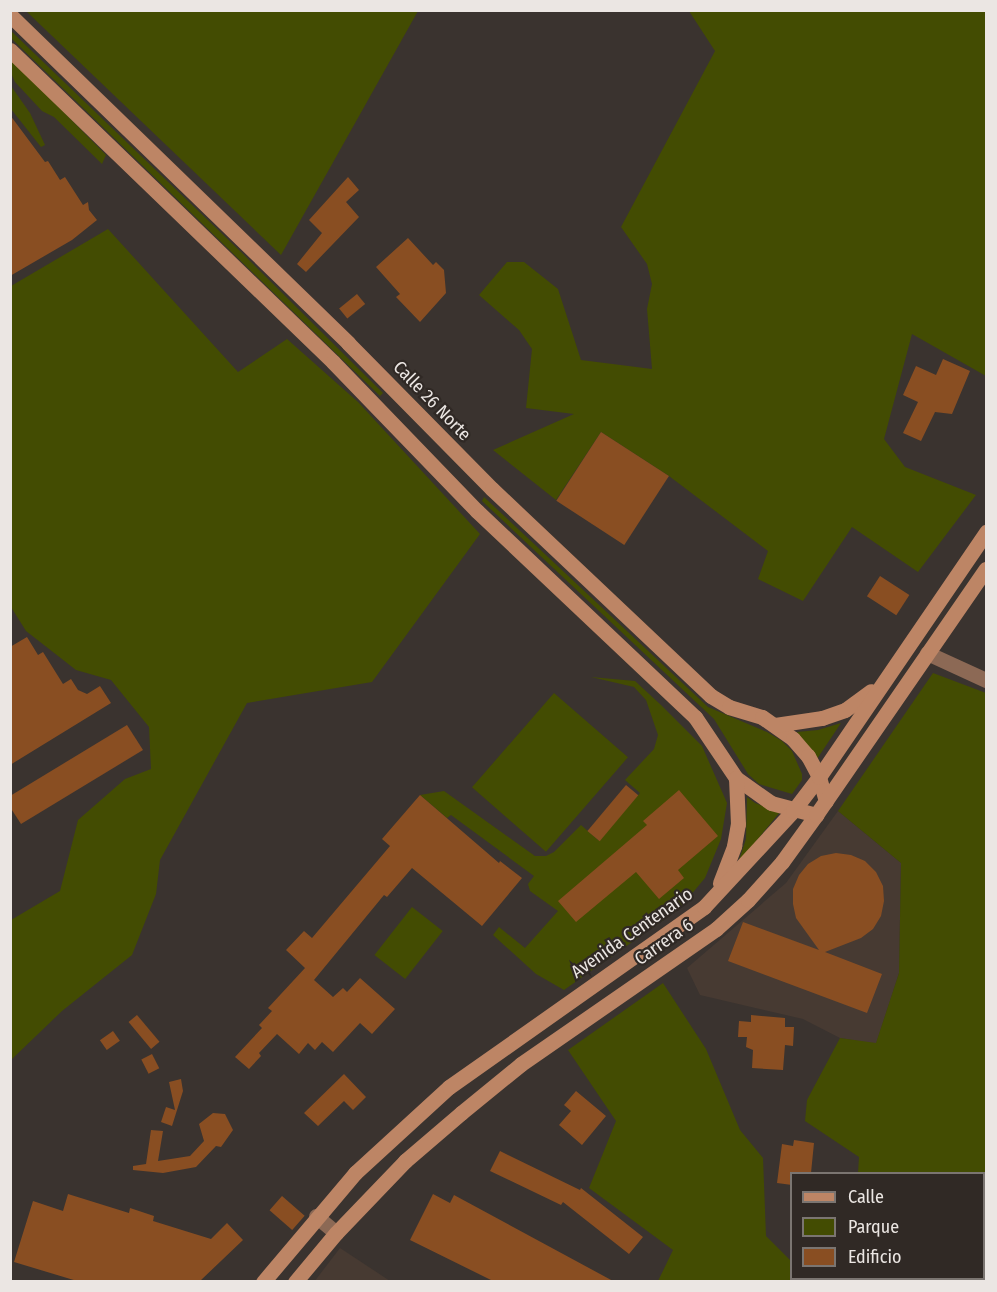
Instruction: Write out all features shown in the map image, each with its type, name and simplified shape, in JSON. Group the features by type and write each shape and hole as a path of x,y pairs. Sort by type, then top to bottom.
{"main road":[{"name":"Calle 26 Norte","path":"10,15 351,345 492,489 711,696 729,707 762,717 793,739 808,756 819,777 826,801"},
{"path":"10,50 333,363 477,510 695,717 736,778 771,803 793,811 816,815"},
{"name":"Avenida Centenario","path":"263,1281 316,1216 396,1133 449,1087 704,907 793,811 819,777 882,681 987,532"},
{"name":"Carrera 6","path":"295,1281 336,1233 405,1161 521,1064 716,929 782,862 987,569"},
{"path":"775,725 822,718 845,710 882,681"},
{"path":"704,907 717,889 734,846 738,824 736,778"}],"street":[{"path":"927,653 987,680"},
{"path":"316,1216 336,1233"}],"shaded area":[{"path":"838,811 901,863 899,973 876,1044 840,1038 803,1019 700,995 687,968 786,883"},
{"path":"340,1248 390,1281 314,1282"}],"green space":[{"path":"26,11 418,11 281,255"},
{"path":"689,11 986,11 986,376 912,334 884,439 905,467 976,495 918,572 852,527 803,601 758,579 768,551 669,476 601,432 556,500 493,450 574,414 526,408 532,349 519,330 479,295 507,262 524,262 558,289 581,360 652,369 647,309 652,284 647,264 621,227 715,51"},
{"path":"10,30 241,252 383,393 380,396 11,38"},
{"path":"11,59 106,155 102,164 54,117 42,111 15,82 11,73"},
{"path":"11,86 30,113 45,145 41,147 11,109"},
{"path":"108,229 238,372 287,339 358,402 480,534 372,682 247,703 160,860 156,894 132,955 62,1011 11,1060 11,920 60,891 78,820 125,779 151,769 149,727 111,680 76,670 26,631 11,607 11,286"},
{"path":"484,497 708,707 767,732 782,741 792,751 802,774 802,780 792,794 759,784 748,774 714,719 482,501"},
{"path":"933,673 986,693 986,1281 658,1281 673,1250 589,1188 616,1121 568,1050 663,983 706,1049 740,1130 763,1158 766,1236 790,1260 790,1280 985,1280 985,1172 858,1172 859,1157 805,1121 807,1100 840,1038 876,1043 899,973 901,863 838,811"},
{"path":"591,677 635,681 661,705 702,746 727,803 721,839 705,878 679,909 564,990 536,974 493,935 499,927 525,948 558,911 530,891 528,884 534,876 451,815 447,818 420,795 444,791 535,856 546,856 554,852 581,825 598,840 640,793 625,780 654,749 658,735 646,700 634,687"},
{"path":"554,693 628,757 546,852 472,787"},
{"path":"841,723 817,759 797,732 818,730"},
{"path":"747,797 755,803 780,812 738,863 746,839"},
{"path":"412,907 443,931 405,979 374,955"}],"building":[{"path":"10,115 45,162 48,161 60,180 65,177 83,205 88,202 89,210 97,220 72,240 10,276"},
{"path":"348,177 359,190 346,202 359,217 306,272 297,264 322,233 309,220"},
{"path":"408,238 433,265 436,262 444,270 446,293 420,322 396,297 400,294 376,267"},
{"path":"357,294 365,304 347,319 339,308"},
{"path":"943,359 970,371 952,414 935,412 921,441 903,433 918,402 903,395 916,366 936,375"},
{"path":"601,432 669,476 624,545 556,501"},
{"path":"880,576 909,595 896,615 867,596"},
{"path":"27,637 38,655 43,652 63,684 71,679 78,690 87,694 100,686 111,703 10,765 10,647"},
{"path":"127,725 143,750 21,824 10,807 10,796"},
{"path":"626,785 638,795 600,841 587,831"},
{"path":"679,790 718,836 678,870 684,878 659,899 636,872 576,922 558,901 647,825 643,821"},
{"path":"420,795 499,863 500,861 522,878 482,926 412,868 387,897 384,895 314,980 333,997 343,988 347,992 360,978 395,1009 372,1034 360,1023 333,1052 322,1042 315,1050 308,1043 299,1054 277,1034 259,1053 261,1056 249,1069 235,1057 262,1028 259,1025 272,1011 268,1008 305,968 286,950 304,931 312,938 390,846 382,839"},
{"path":"836,853 851,855 865,861 876,872 883,886 884,901 881,916 873,929 861,938 825,952 882,974 867,1013 728,961 743,922 819,950 796,918 793,889 799,875 808,864 821,856"},
{"path":"137,1015 159,1042 151,1049 129,1022"},
{"path":"751,1015 785,1018 785,1027 794,1027 793,1046 785,1045 783,1070 752,1068 753,1050 746,1047 747,1037 738,1037 739,1021 751,1022"},
{"path":"113,1031 120,1041 107,1050 100,1040"},
{"path":"152,1054 159,1068 149,1074 141,1059"},
{"path":"344,1074 366,1097 353,1110 344,1101 318,1126 304,1113"},
{"path":"181,1079 183,1091 172,1126 161,1122 166,1107 175,1110 169,1082"},
{"path":"576,1091 606,1116 582,1145 559,1125 571,1111 564,1105"},
{"path":"213,1113 225,1114 233,1130 221,1147 216,1146 196,1167 163,1173 133,1170 133,1166 146,1164 151,1130 163,1131 158,1161 190,1156 204,1141 199,1124"},
{"path":"794,1140 814,1143 811,1172 790,1172 790,1185 777,1183 782,1144 793,1146"},
{"path":"500,1151 580,1190 581,1188 643,1237 629,1254 563,1202 561,1205 490,1171"},
{"path":"68,1194 129,1213 130,1208 154,1216 153,1221 211,1239 227,1223 243,1240 200,1281 77,1281 14,1262 33,1201 63,1211"},
{"path":"433,1194 450,1203 454,1195 613,1281 493,1281 410,1240"},
{"path":"282,1196 305,1216 292,1230 270,1210"}]}
